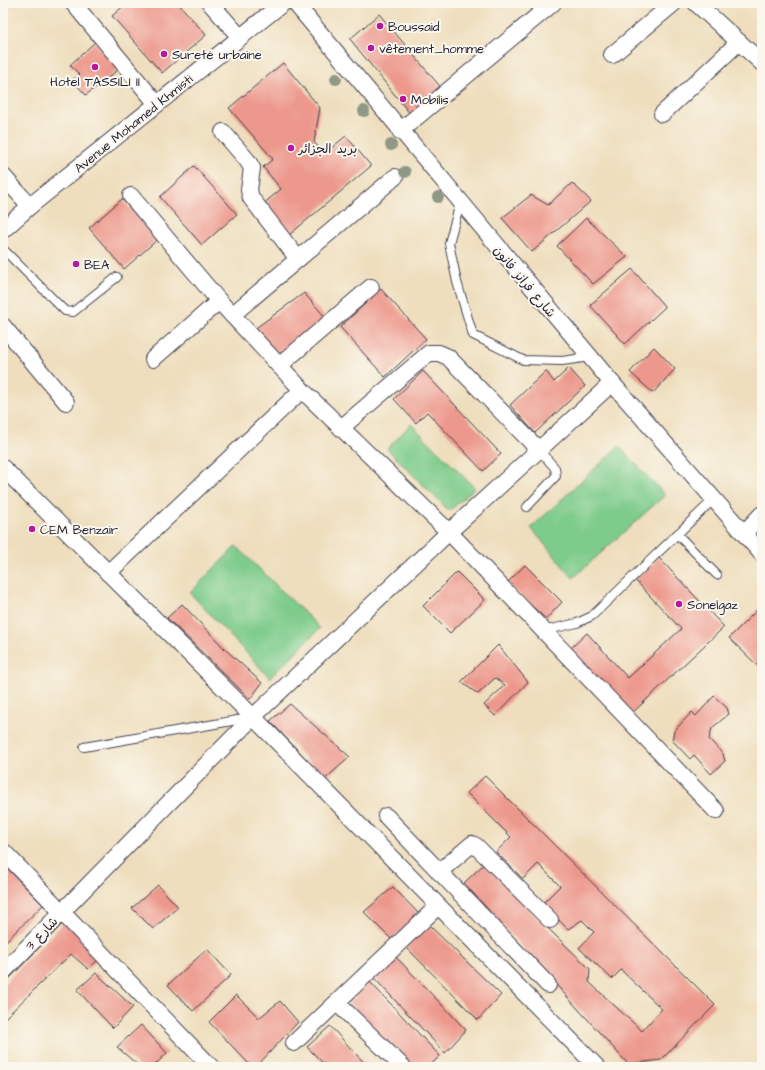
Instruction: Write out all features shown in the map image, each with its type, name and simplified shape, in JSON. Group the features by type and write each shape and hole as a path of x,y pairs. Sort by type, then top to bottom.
{"street":[{"path":"210,3 240,36"},
{"name":"شارع فرانز فانون","path":"295,3 460,203 612,383 762,554"},
{"path":"400,131 553,3"},
{"path":"612,55 674,3"},
{"path":"696,3 762,63"},
{"path":"76,4 157,104"},
{"name":"Avenue Mohamed Khmisti","path":"3,230 30,206 240,36 275,5"},
{"path":"662,114 739,42"},
{"path":"223,132 252,168 249,190 251,198 298,259"},
{"path":"3,176 30,206"},
{"path":"232,316 395,177"},
{"path":"131,196 218,301 279,366 449,532 716,811"},
{"path":"279,366 371,287"},
{"path":"153,359 218,301"},
{"path":"3,326 66,402"},
{"path":"341,428 430,353 439,353 448,357 539,450"},
{"name":"شارع 3","path":"3,972 254,718 449,532 612,383"},
{"path":"108,573 302,390"},
{"path":"3,468 254,718 597,1067"},
{"path":"744,533 762,514"},
{"path":"386,816 548,986"},
{"path":"439,872 472,844 476,846 550,920"},
{"path":"3,851 210,1067"},
{"path":"450,918 468,901"},
{"path":"294,1043 438,906"},
{"path":"337,1003 404,1067"}],"lane":[{"path":"460,203 449,244 457,282 473,335 523,360 562,361 590,357"},
{"path":"3,249 65,312 72,312 118,277"},
{"path":"527,507 556,476 556,468 539,450"},
{"path":"543,631 577,624 592,616 714,499"},
{"path":"677,534 717,576"},
{"path":"84,747 254,718"}],"green space":[{"path":"411,424 475,488 449,511 387,449"},
{"path":"619,446 665,495 573,578 531,528"},
{"path":"236,546 320,628 270,678 190,593"}],"building":[{"name":"Sureté urbaine","path":"127,3 178,3 206,35 162,73 112,16"},
{"path":"379,14 443,90 411,115 350,39"},
{"name":"Hotel TASSILI II","path":"95,42 119,69 86,95 72,80 80,75 70,65"},
{"name":"بريد الجزائر","path":"283,63 320,108 314,142 324,154 346,136 371,166 288,236 262,205 281,189 263,167 273,159 229,108"},
{"path":"194,166 237,214 202,245 160,197"},
{"path":"572,183 591,201 532,252 502,218 531,195 548,205"},
{"path":"122,199 157,240 124,269 89,228"},
{"path":"586,218 627,257 593,284 557,246"},
{"path":"632,269 665,307 625,344 590,305"},
{"path":"381,289 426,339 385,377 340,327"},
{"path":"304,293 326,318 277,356 253,330"},
{"path":"654,347 675,369 653,393 630,372"},
{"path":"569,368 585,386 535,433 510,405 546,371 554,382"},
{"path":"423,371 501,454 483,471 427,412 416,423 394,399"},
{"path":"659,558 724,627 629,716 569,650 587,633 628,678 681,629 635,580"},
{"path":"525,565 562,602 546,619 507,583"},
{"path":"457,572 485,600 450,633 423,606"},
{"path":"182,604 225,649 262,683 250,699 167,618"},
{"path":"762,605 762,670 729,638"},
{"path":"498,645 528,682 495,716 484,705 505,685 495,678 478,694 461,682"},
{"path":"714,696 727,708 729,714 712,728 709,739 723,754 725,761 711,774 694,755 690,759 672,740 674,731 692,712 696,716"},
{"path":"290,704 350,757 325,779 270,721"},
{"path":"485,776 715,1005 661,1060 628,1064 464,883 485,863 526,907 590,969 589,982 642,1031 662,1009 621,970 612,979 579,948 594,932 582,920 568,929 542,904 560,886 538,864 523,879 496,852 511,837 467,793"},
{"path":"3,864 43,905 3,944"},
{"path":"158,885 178,907 153,929 132,908"},
{"path":"393,887 421,916 391,939 364,912"},
{"path":"67,919 102,956 88,969 71,954 4,1019 3,985"},
{"path":"429,925 501,995 478,1020 406,947"},
{"path":"207,949 231,975 193,1011 168,985"},
{"path":"396,957 466,1030 445,1053 374,978"},
{"path":"96,973 133,1007 113,1028 77,990"},
{"path":"370,982 440,1056 428,1067 409,1067 348,1003"},
{"path":"236,995 259,1018 280,1001 298,1022 256,1067 252,1067 209,1022"},
{"path":"141,1025 167,1053 153,1067 140,1067 117,1047"},
{"path":"330,1026 368,1067 327,1067 307,1047"}],"place":[{"name":"Boussaid","path":"380,26"},
{"name":"vêtement_homme","path":"371,48"},
{"name":"Sureté urbaine","path":"164,54"},
{"name":"Hotel TASSILI II","path":"95,67"},
{"name":"Mobilis","path":"403,99"},
{"name":"بريد الجزائر","path":"291,148"},
{"name":"BEA","path":"76,264"},
{"name":"CEM Benzair","path":"32,529"},
{"name":"Sonelgaz","path":"679,604"}]}
